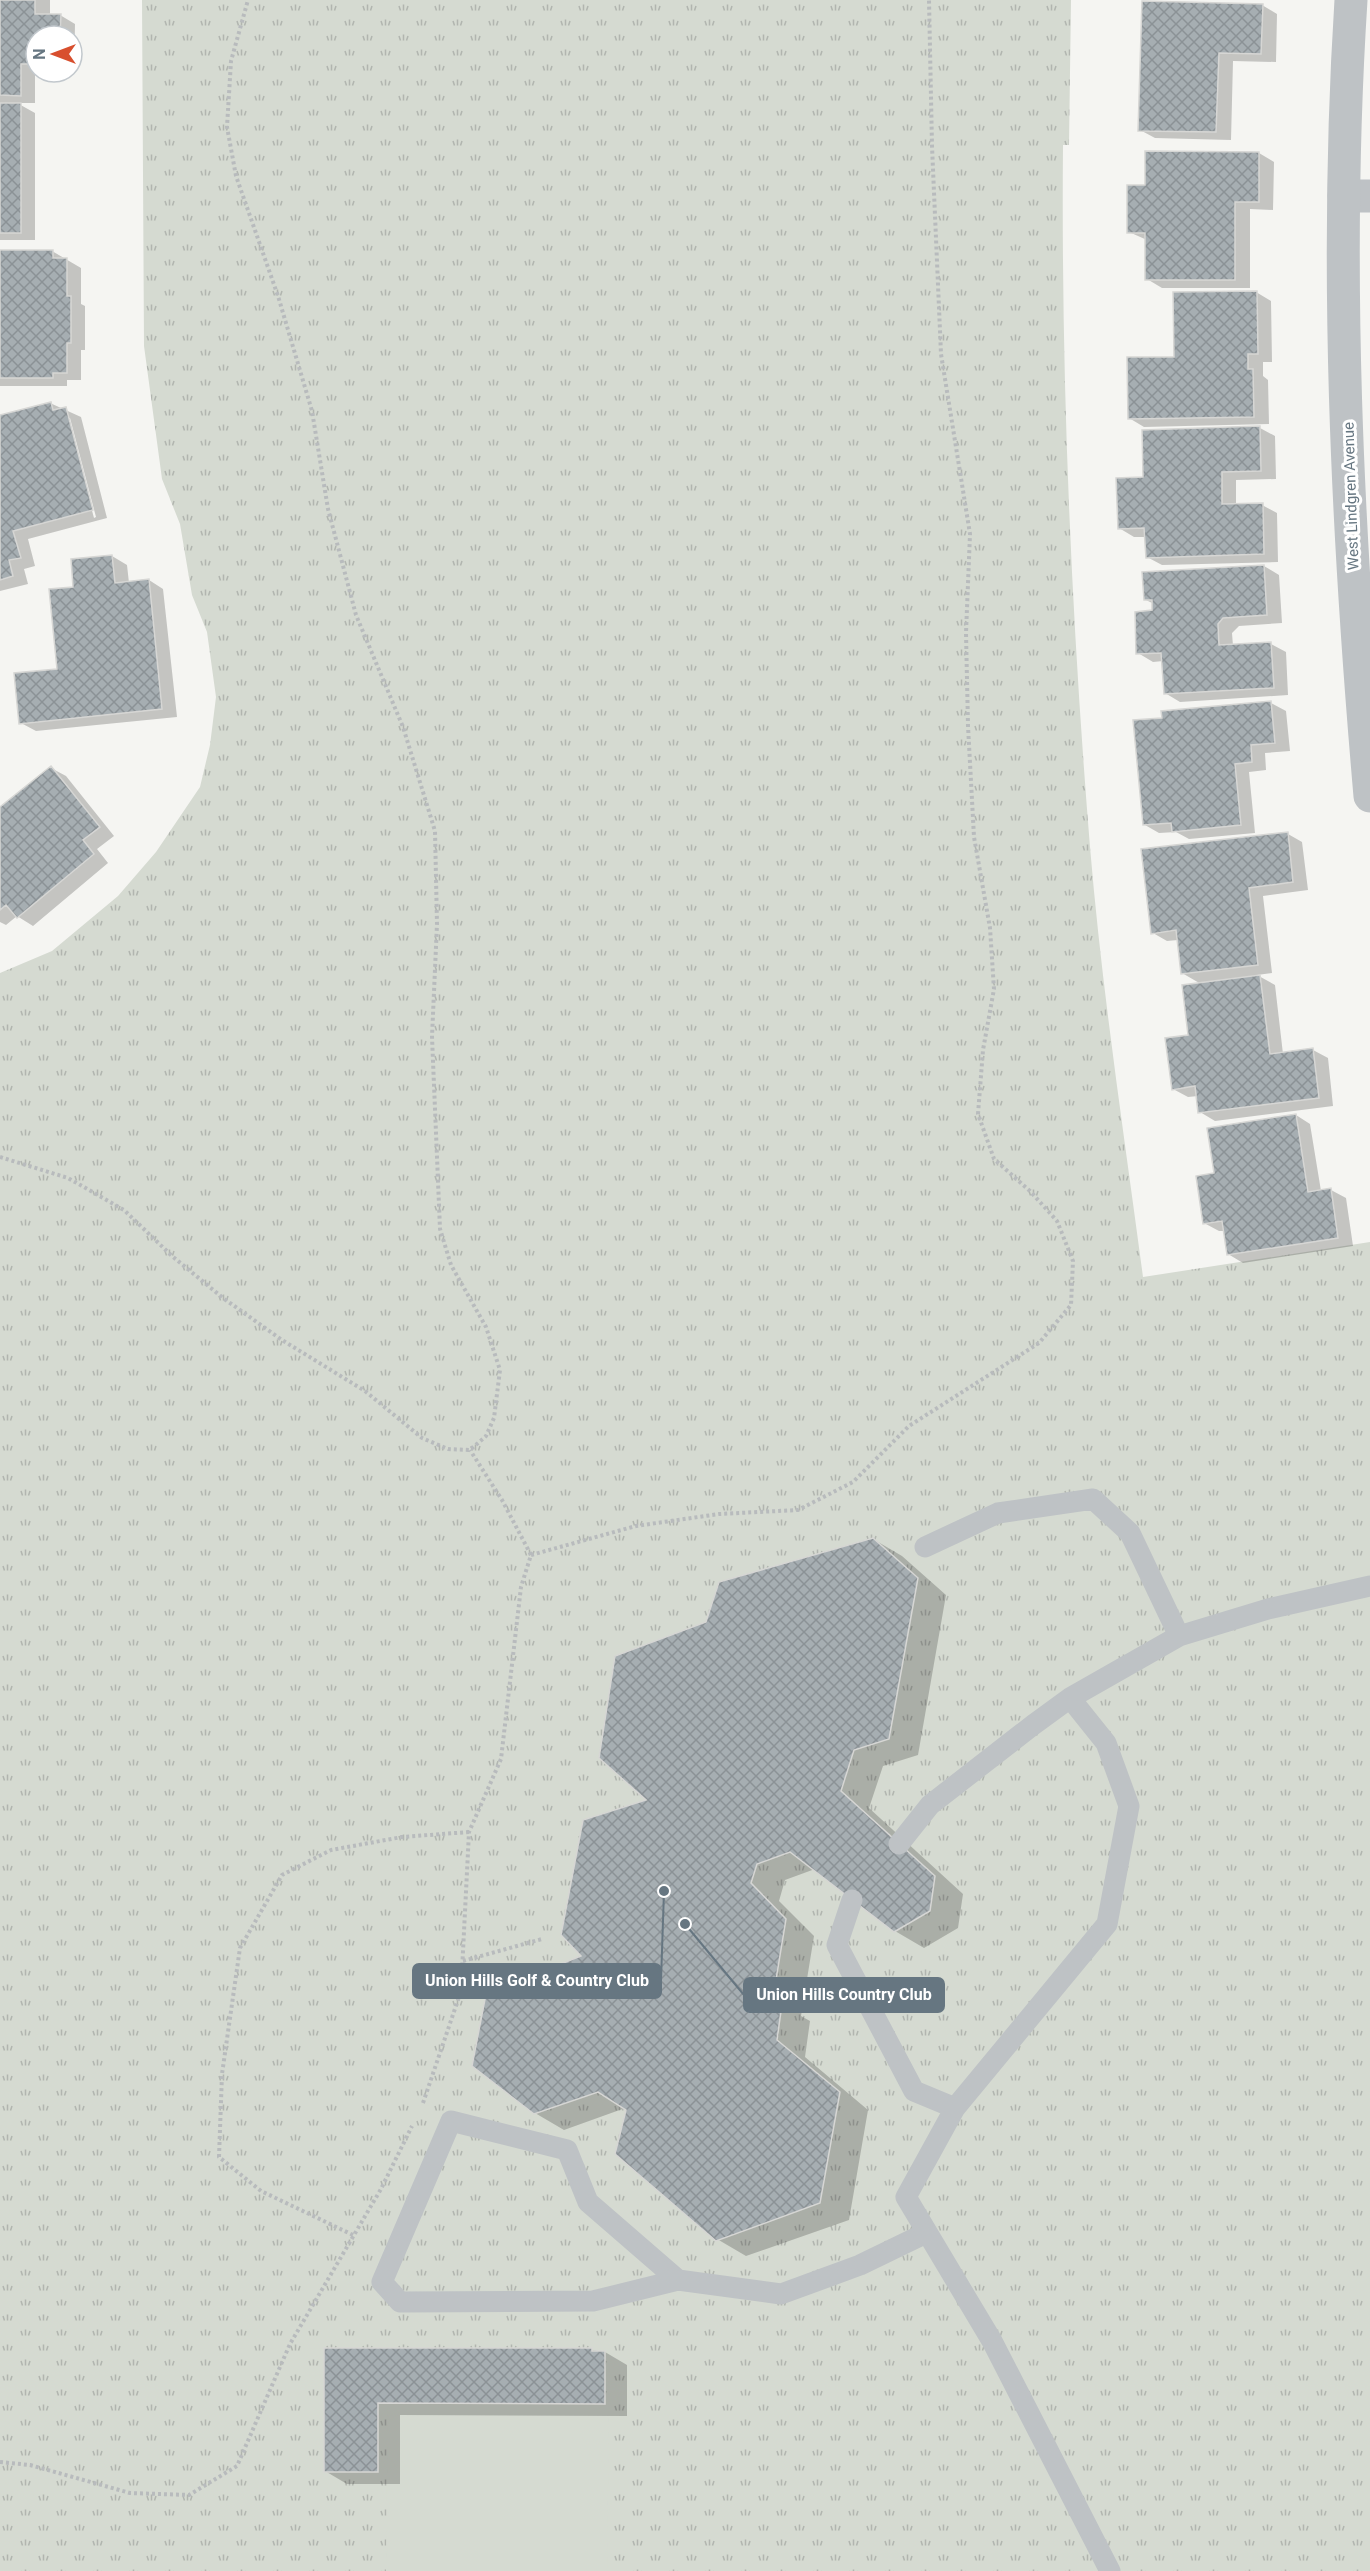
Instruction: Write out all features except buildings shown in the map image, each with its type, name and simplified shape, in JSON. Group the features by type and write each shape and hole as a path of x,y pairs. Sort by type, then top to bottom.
{"street":[{"name":"West Lindgren Avenue","path":"1351,0 1345,94 1357,196 1352,532 1370,796"}],"lane":[{"path":"925,1547 998,1512 1093,1499 1130,1533 1179,1636"},
{"path":"899,1844 930,1805 1070,1698 1179,1636 1268,1609 1370,1586"},
{"path":"1070,1698 1106,1743 1129,1806 1107,1924 954,2108 906,2197 992,2341 1110,2571"},
{"path":"852,1900 837,1945 914,2091 954,2108"},
{"path":"678,2280 588,2202 567,2150 451,2121 382,2282 400,2302 592,2301 678,2280 780,2294 860,2265 926,2233"}],"path":[{"path":"0,1157 68,1178 124,1210 172,1256 223,1298 282,1340 365,1391 422,1438 448,1449 470,1450 486,1436 494,1418 500,1370 486,1327 451,1265 441,1229 432,1037 437,924 435,831 403,727 356,615 328,509 312,411 278,296 236,176 227,127 231,61 248,0"},
{"path":"531,1555 636,1526 719,1514 798,1510 853,1482 909,1426 1039,1343 1071,1305 1073,1261 1057,1221 1030,1191 994,1159 978,1114 983,1050 994,989 990,928 974,837 968,726 966,633 970,534 941,354 932,146 929,0"},
{"path":"422,2106 461,1991 469,1832 501,1759 521,1587 531,1555 502,1500 470,1450"},
{"path":"354,2235 261,2191 219,2157 222,2073 240,1948 282,1875 321,1855 331,1850 402,1837 469,1832"},
{"path":"463,1961 542,1939"},
{"path":"0,2462 30,2465 130,2493 177,2494 189,2494 237,2466 290,2344 381,2189 417,2116"}],"green space":[{"path":"142,0 1071,0 1069,145 1063,145 1063,233 1066,408 1077,672 1090,847 1101,955 1143,1277 1370,1242 1370,2571 0,2571 0,973 52,951 118,896 156,852 200,787 210,745 216,697 207,632 192,595 180,524 162,479 144,346"},
{"path":"388,2403 609,2404 607,2571 386,2571"}],"place":[{"name":"Union Hills Golf & Country Club","path":"664,1891"},
{"name":"Union Hills Country Club","path":"685,1924"}]}
